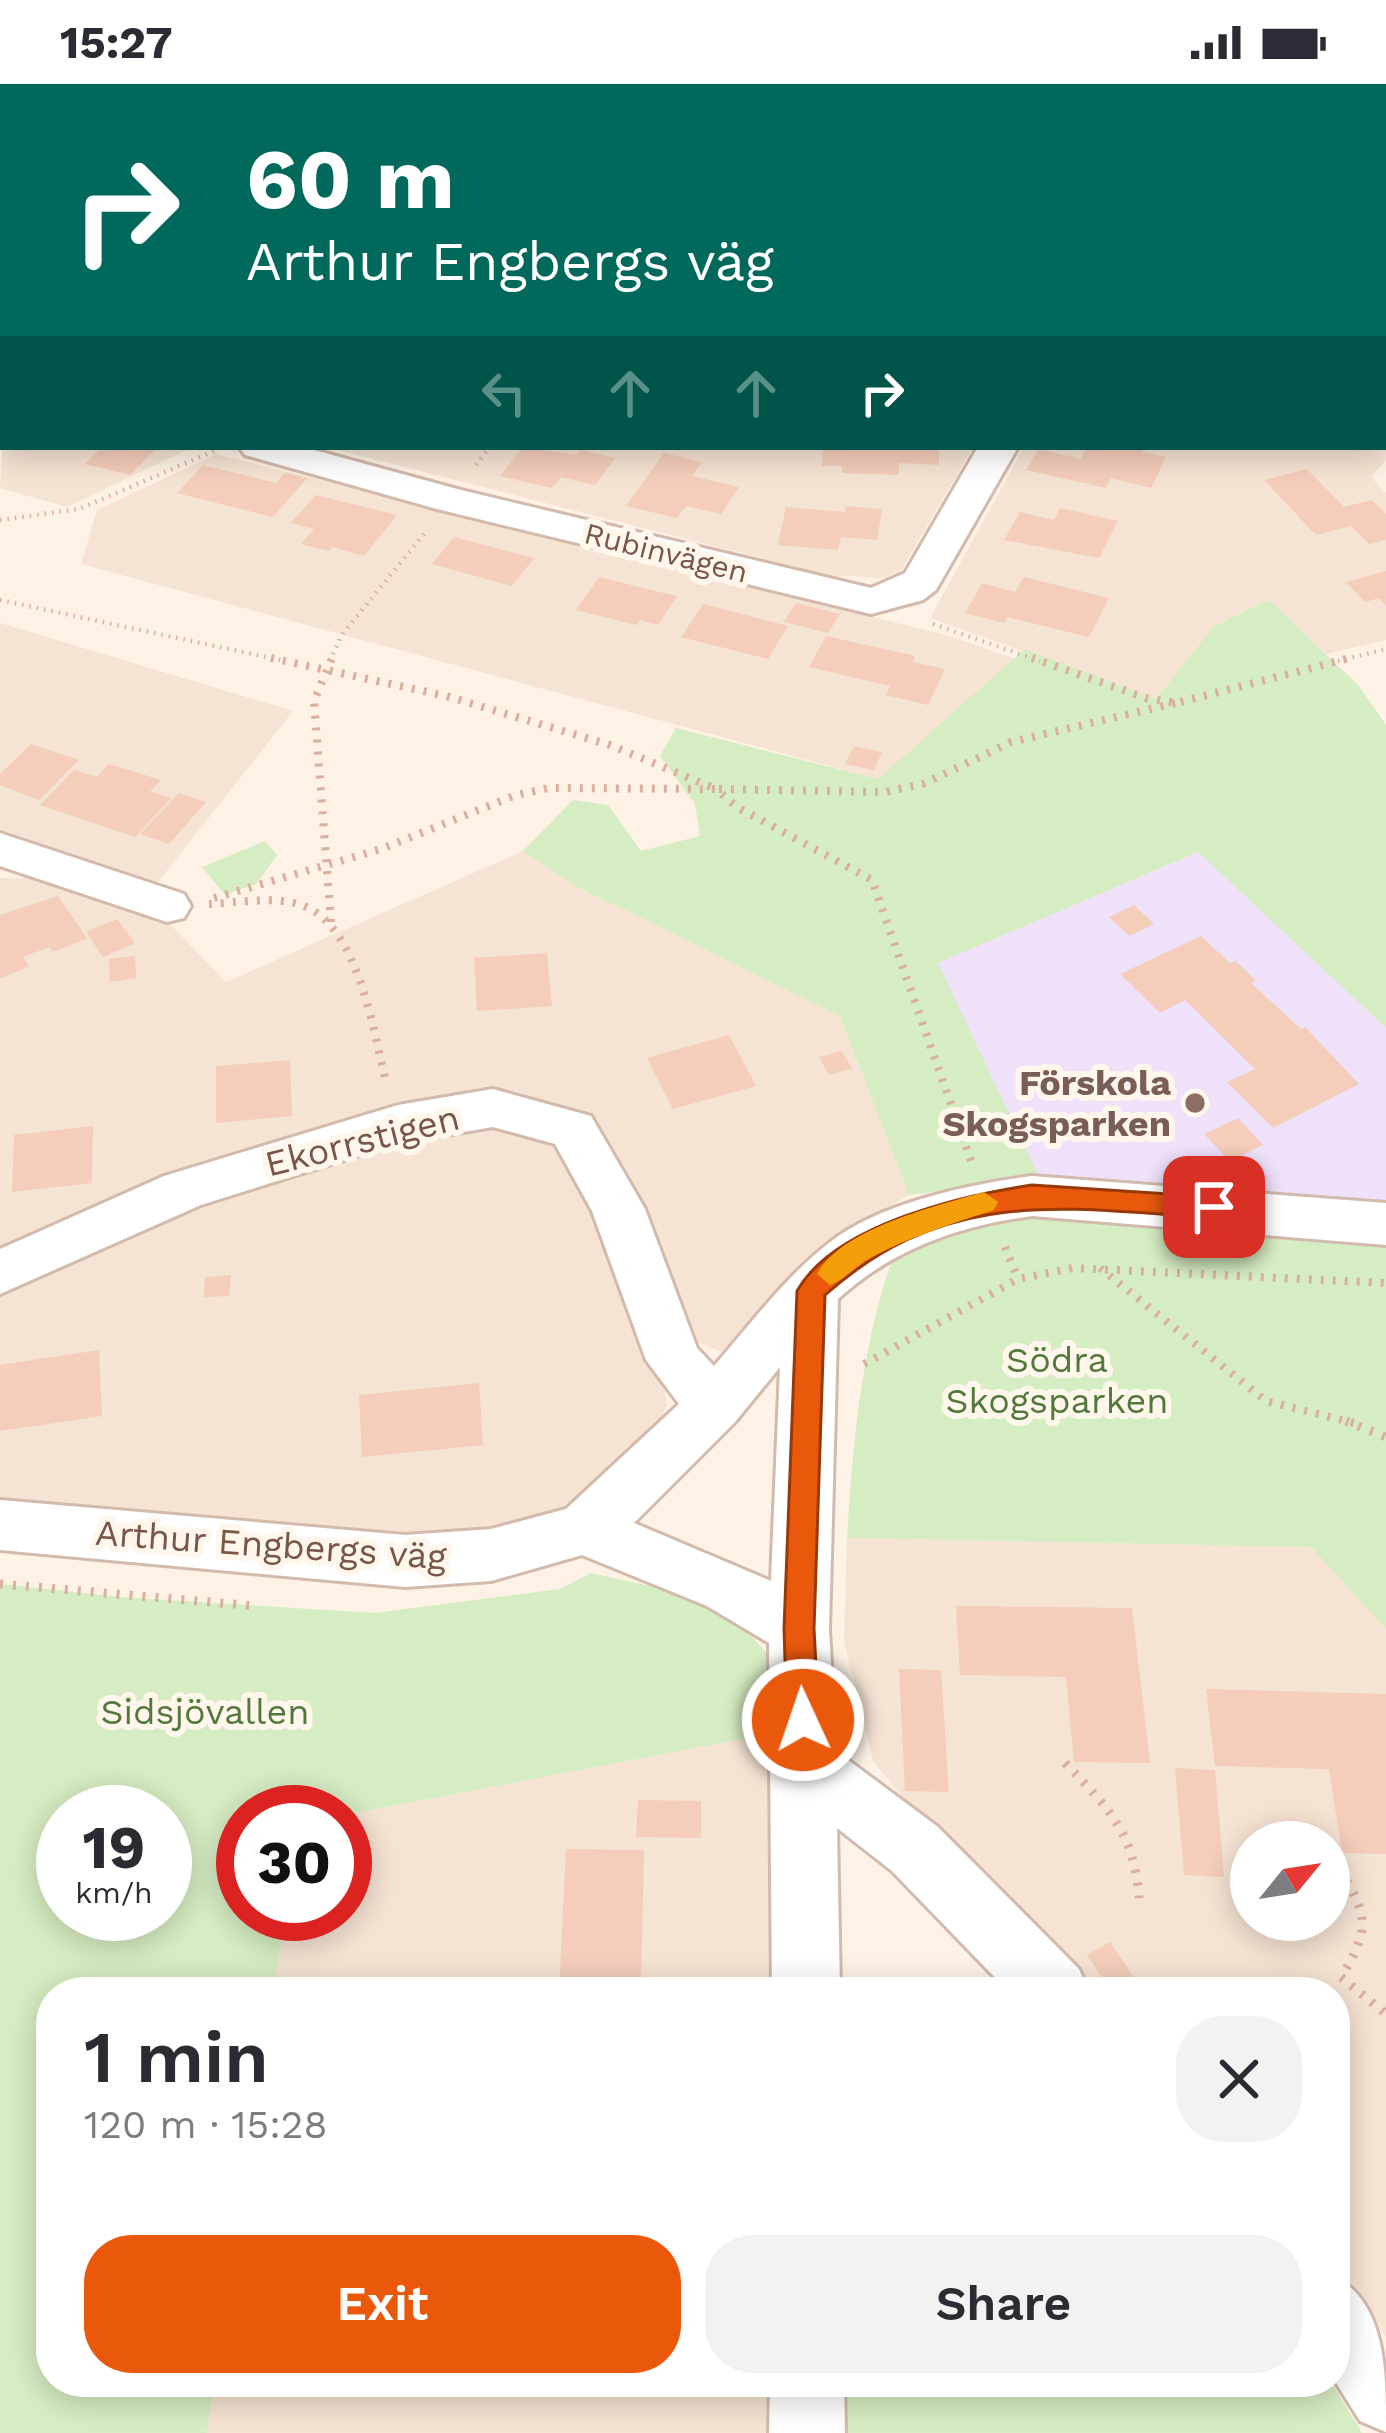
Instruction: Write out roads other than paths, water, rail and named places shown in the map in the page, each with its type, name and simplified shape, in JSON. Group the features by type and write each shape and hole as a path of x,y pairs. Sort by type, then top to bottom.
{"street":[{"name":"Rubinvägen","path":"271,450 451,500 871,601 893,597 921,581 996,450"},
{"path":"0,849 181,905"},
{"name":"Ekorrstigen","path":"0,1273 183,1190 398,1124 493,1108 573,1130 618,1209 674,1360 715,1405"},
{"name":"Arthur Engbergs väg","path":"0,1525 405,1561 491,1555 584,1529 715,1405 811,1291 853,1254 919,1222 986,1202 1032,1196 1386,1224"},
{"path":"806,1977 799,1629 811,1291"},
{"path":"584,1529 728,1587 799,1629"},
{"path":"805,1766 915,1849 1040,1977"},
{"path":"1350,2337 1386,2396"},
{"path":"807,2397 807,2433"}],"place":[{"name":"Förskola Skogsparken","path":"1195,1103"}],"park label":[{"name":"Södra Skogsparken","path":"1057,1380"},
{"name":"Sidsjövallen","path":"205,1711"}]}
